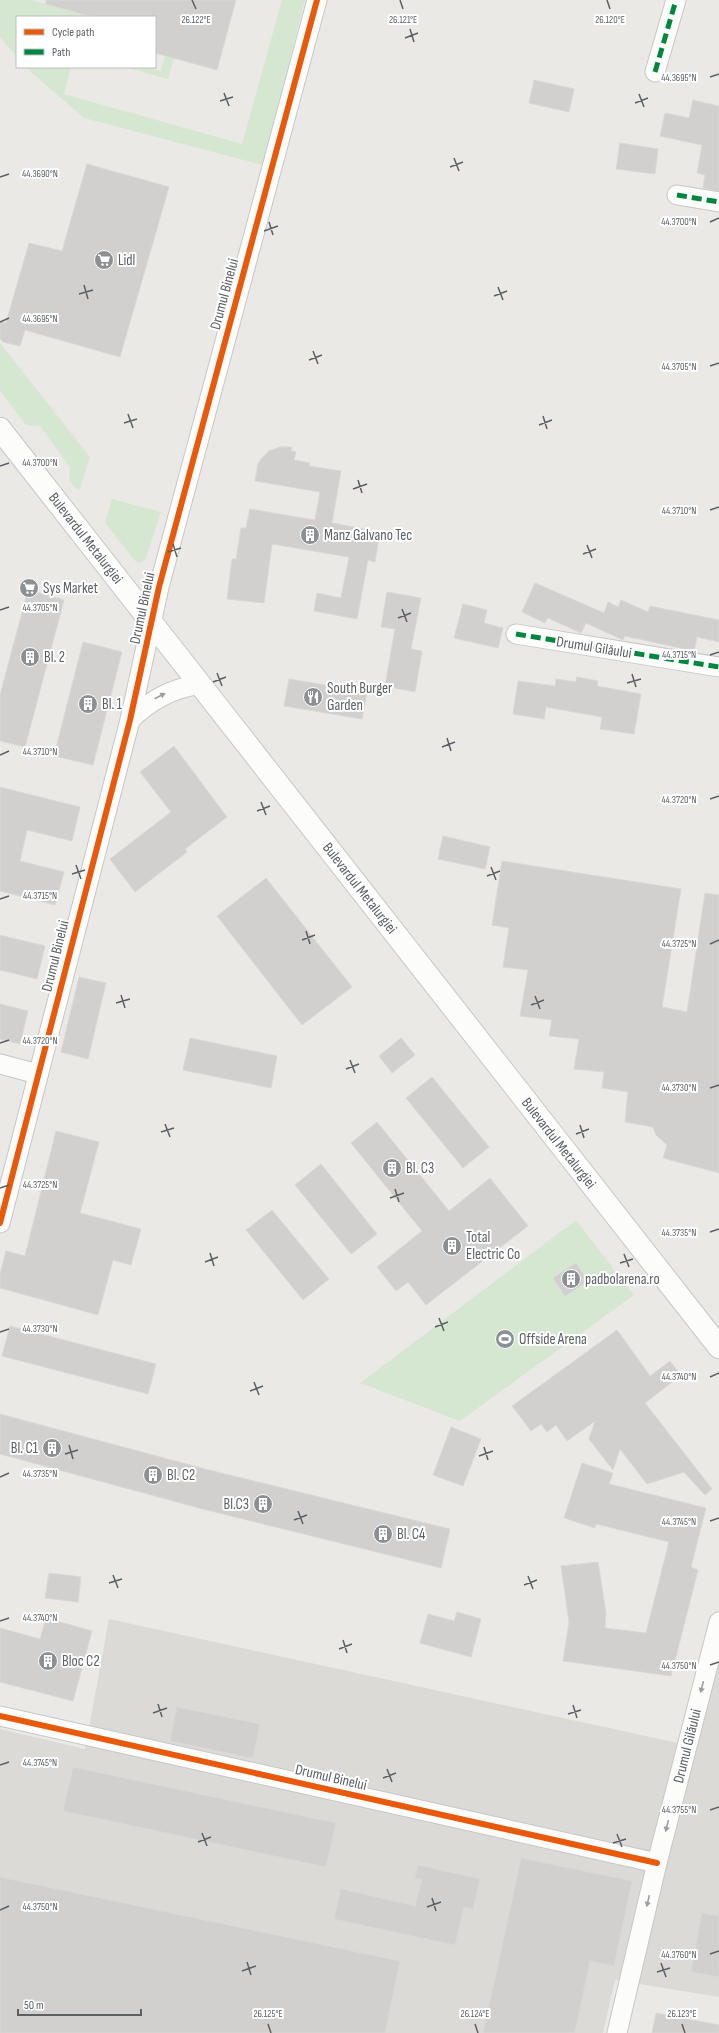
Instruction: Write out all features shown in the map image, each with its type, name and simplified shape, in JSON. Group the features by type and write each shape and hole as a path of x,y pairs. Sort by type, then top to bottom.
{"main road":[{"name":"Bulevardul Metalurgiei","path":"0,429 719,1347"}],"street":[{"name":"Drumul Binelui","path":"0,1223 130,720 144,662 151,621 317,0"},
{"path":"655,72 676,0"},
{"path":"677,195 719,202"},
{"name":"Drumul Gilăului","path":"516,634 719,667"},
{"path":"130,720 152,701 163,695 182,688 201,684"},
{"path":"0,1064 38,1074"},
{"name":"Drumul Gilăului","path":"617,2033 657,1863 719,1622"},
{"name":"Drumul Binelui","path":"0,1716 657,1863"}],"shaded area":[{"path":"109,1619 696,1747 719,1657 719,1997 615,1980 603,2033 0,2033 0,1729 85,1749"}],"green space":[{"path":"0,0 32,0 89,16 16,16 16,56 0,37"},
{"path":"282,0 305,0 263,165 84,118 26,68 71,68 64,94 242,144"},
{"path":"165,56 174,58 168,79 128,68 150,68 161,71"},
{"path":"0,343 90,457 80,489 75,488 69,480 70,467 40,426 26,425 0,391"},
{"path":"112,499 161,512 146,558 142,562 136,562 105,523"},
{"path":"576,1220 634,1295 460,1421 360,1383"}],"building":[{"path":"46,0 236,0 217,70 156,53 156,16 89,16 46,4"},
{"path":"534,80 574,89 569,112 529,103"},
{"path":"693,100 719,106 719,191 703,188 705,175 697,173 702,145 660,136 665,113 689,118"},
{"path":"620,143 658,149 655,174 616,169"},
{"name":"Lidl","path":"87,164 169,187 120,357 25,330 20,346 3,342 0,339 0,321 6,323 29,243 62,251"},
{"path":"280,447 292,447 291,451 296,452 294,460 310,463 309,466 341,471 332,523 380,532 375,562 368,560 357,619 314,611 317,593 341,598 349,557 272,544 264,603 227,599 232,559 236,559 241,528 246,528 250,509 315,520 320,492 255,481 258,464 261,459 269,451"},
{"path":"535,583 604,613 608,602 618,607 621,600 648,612 650,606 719,620 719,642 697,637 694,651 625,636 623,640 586,623 581,633 548,618 545,623 522,612"},
{"name":"Bl. 2","path":"28,590 64,600 25,747 0,741 0,695"},
{"path":"387,592 421,598 411,649 422,651 415,692 385,686 395,629 381,627"},
{"path":"463,604 487,610 484,623 503,628 498,648 454,638"},
{"name":"Bl. 1","path":"83,642 122,652 93,765 54,756"},
{"path":"577,677 598,681 597,686 641,694 634,734 600,729 602,717 546,707 544,719 513,714 518,681 555,686 556,679 576,682"},
{"name":"South Burger Garden","path":"289,679 367,692 362,719 284,706"},
{"path":"174,746 227,817 185,849 187,852 135,892 110,859 171,812 140,772"},
{"path":"0,787 80,807 72,841 27,830 20,861 64,872 55,905 0,891"},
{"path":"443,836 490,847 485,869 438,859"},
{"path":"502,861 681,889 662,1007 687,1012 705,893 719,895 719,1173 663,1158 667,1145 656,1135 653,1127 625,1122 628,1092 602,1088 604,1072 574,1069 579,1039 549,1036 552,1020 520,1016 528,970 503,967 509,928 492,925"},
{"path":"266,878 352,987 302,1025 217,916"},
{"path":"0,935 45,946 37,979 0,970"},
{"path":"79,977 106,983 88,1059 61,1052"},
{"path":"0,1004 28,1011 20,1044 0,1039"},
{"path":"190,1038 277,1056 271,1088 183,1070"},
{"path":"401,1038 415,1055 392,1073 379,1056"},
{"path":"432,1077 489,1147 463,1168 406,1098"},
{"name":"Total Electric Co","path":"377,1122 449,1211 490,1178 528,1226 426,1305 408,1282 396,1291 377,1267 422,1231 351,1143"},
{"path":"56,1131 99,1142 80,1213 141,1229 131,1265 113,1260 98,1315 0,1288 0,1274 6,1251 25,1256"},
{"path":"321,1164 377,1234 351,1254 295,1185"},
{"path":"272,1210 329,1279 303,1300 246,1230"},
{"name":"padbolarena.ro","path":"576,1263 588,1281 565,1296 553,1278"},
{"path":"10,1326 156,1364 148,1394 2,1356"},
{"path":"617,1330 650,1376 670,1361 681,1375 645,1403 712,1489 705,1495 684,1472 647,1484 620,1449 613,1470 589,1439 595,1421 567,1441 556,1425 547,1432 541,1424 531,1431 512,1406"},
{"path":"0,1414 209,1470 450,1529 441,1568 199,1508 0,1454"},
{"path":"451,1427 481,1439 463,1486 433,1475"},
{"path":"582,1463 613,1473 609,1484 706,1508 691,1567 698,1570 671,1676 563,1661 569,1622 561,1566 598,1562 606,1613 605,1628 646,1633 669,1542 596,1524 595,1528 564,1518"},
{"path":"49,1573 81,1577 78,1602 45,1598"},
{"path":"457,1612 481,1619 471,1657 420,1643 428,1614 454,1621"},
{"name":"Bloc C2","path":"46,1618 92,1631 73,1701 0,1682 0,1628 40,1639"},
{"path":"177,1707 260,1724 253,1758 170,1741"},
{"path":"73,1767 336,1823 326,1867 63,1811"},
{"path":"521,1858 632,1881 614,1966 590,1961 575,2033 483,2033"},
{"path":"418,1865 480,1879 473,1909 464,1907 455,1945 334,1919 341,1889 415,1906 422,1879 415,1878"},
{"path":"0,1877 400,1961 385,2033 0,2033"},
{"path":"702,1913 719,1916 719,1977 691,1972"},
{"path":"656,2013 719,2025 719,2033 652,2033"}],"marked path":[{"path":"655,72 676,0"},
{"path":"677,195 719,202"},
{"path":"516,634 719,667"}],"cycle path":[{"path":"0,1223 130,720 159,587 317,0"},
{"path":"0,1716 657,1863"}],"place":[{"name":"Lidl","path":"104,260"},
{"name":"Manz Galvano Tec","path":"310,535"},
{"name":"Sys Market","path":"29,588"},
{"name":"Bl. 2","path":"30,657"},
{"name":"South Burger Garden","path":"313,697"},
{"name":"Bl. 1","path":"88,704"},
{"name":"Bl. C3","path":"392,1168"},
{"name":"Total Electric Co","path":"452,1246"},
{"name":"padbolarena.ro","path":"571,1279"},
{"name":"Offside Arena","path":"505,1339"},
{"name":"Bl. C1","path":"52,1448"},
{"name":"Bl. C2","path":"153,1475"},
{"name":"Bl.C3","path":"263,1504"},
{"name":"Bl. C4","path":"383,1534"},
{"name":"Bloc C2","path":"48,1661"}]}
